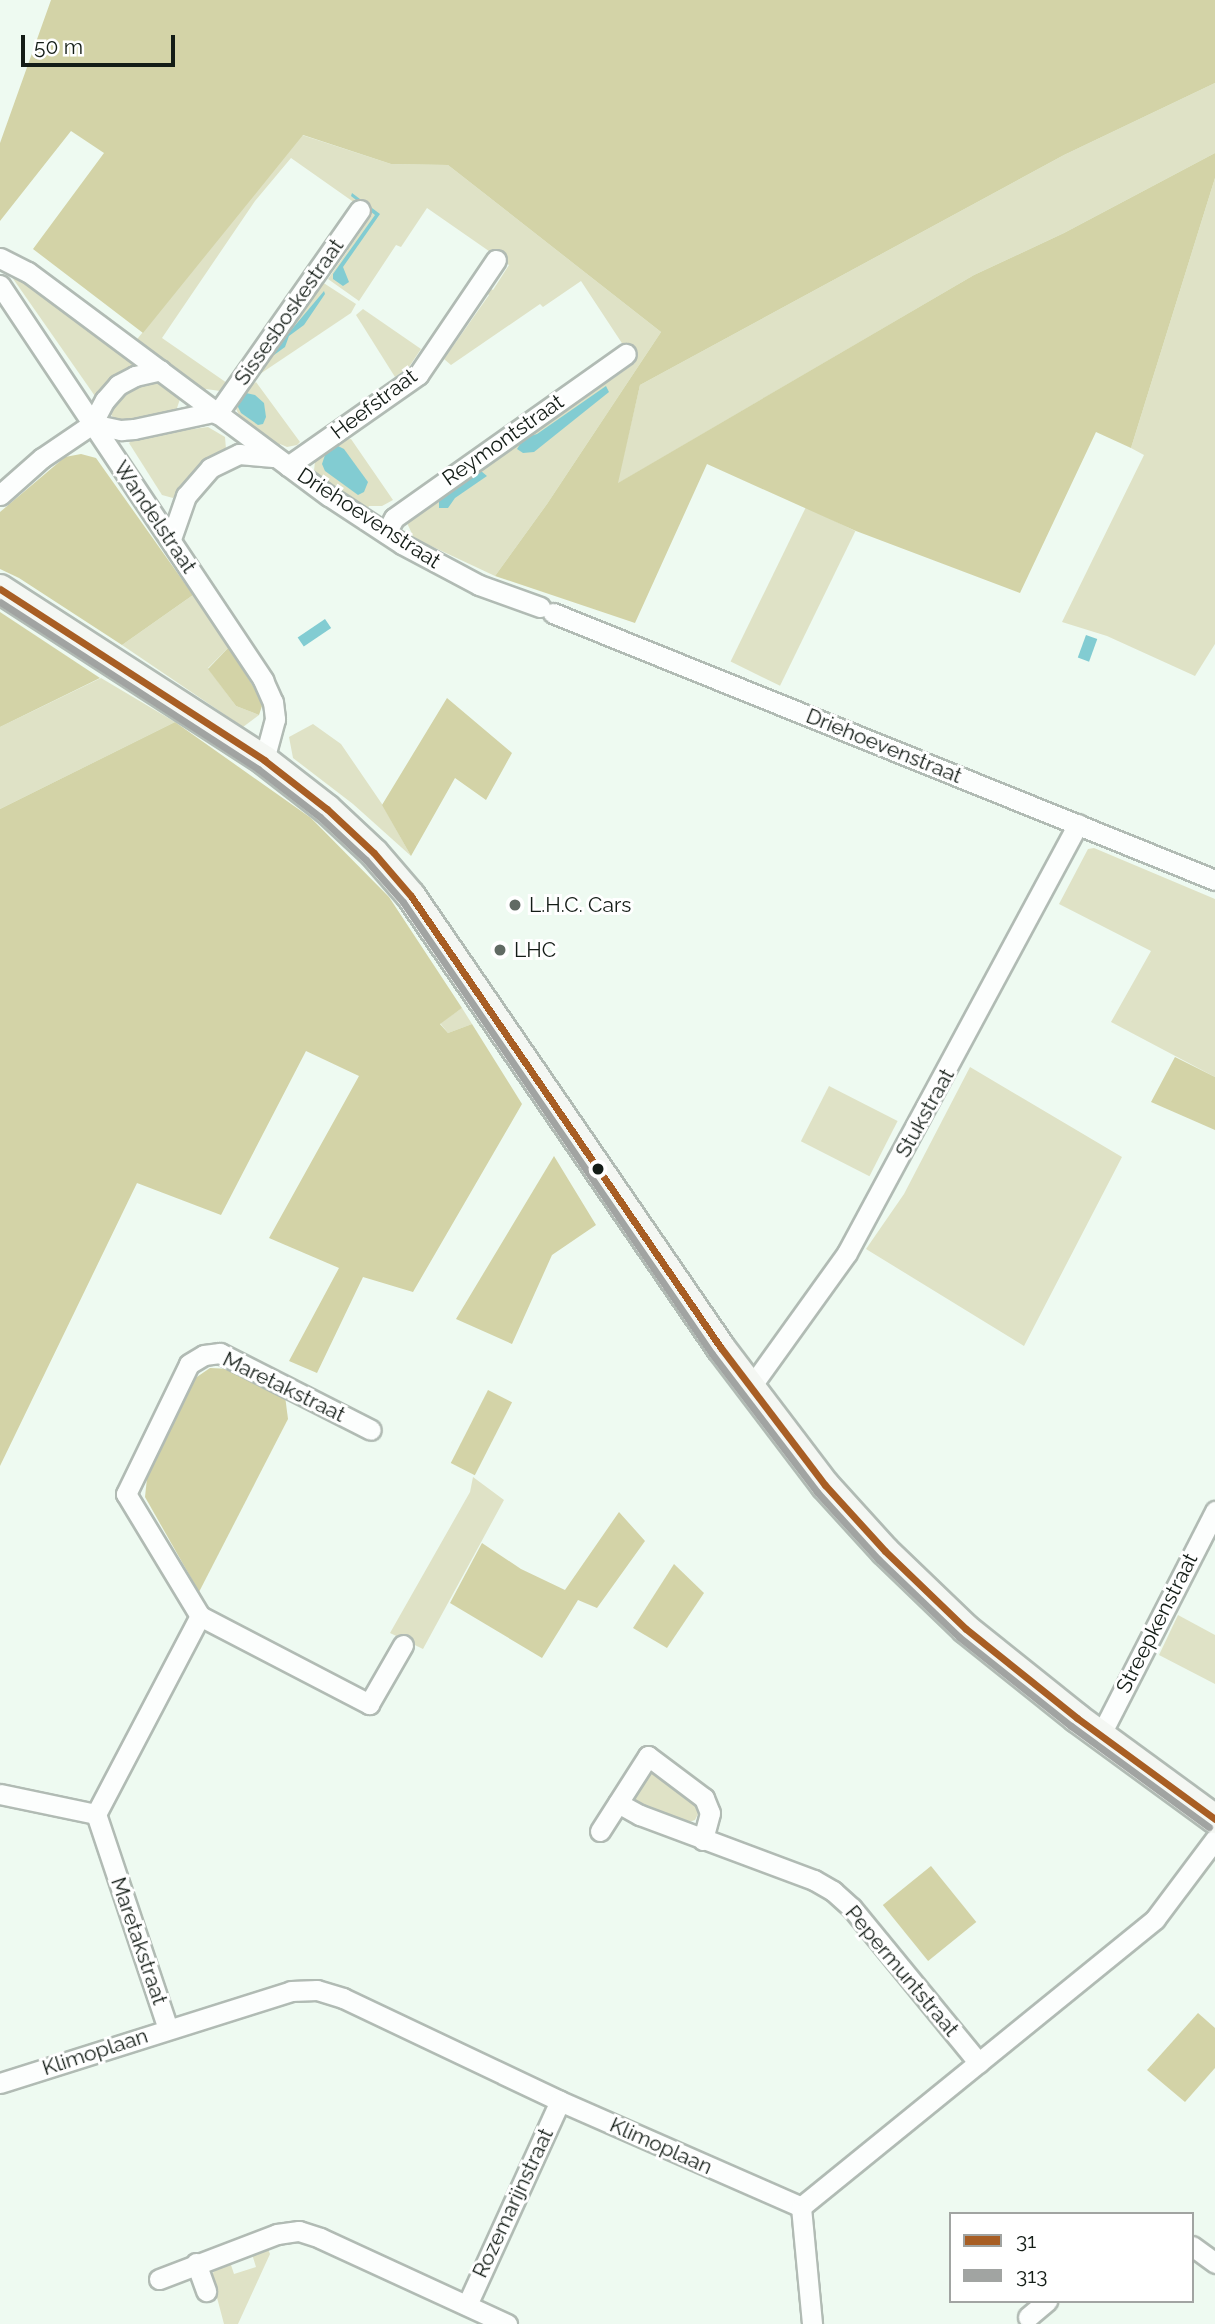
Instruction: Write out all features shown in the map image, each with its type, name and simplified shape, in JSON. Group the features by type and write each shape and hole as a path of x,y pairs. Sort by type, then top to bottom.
{"street":[{"name":"Sissesboskestraat","path":"215,413 360,209"},
{"name":"Driehoevenstraat","path":"0,258 28,272 282,462 386,533 479,585 1215,880"},
{"name":"Heefstraat","path":"282,462 418,375 496,260"},
{"name":"Wandelstraat","path":"0,285 263,680 273,702 275,719 264,760"},
{"name":"Reymontstraat","path":"386,533 394,518 626,354"},
{"path":"0,495 41,458 92,424 105,400 118,386 135,376 160,370"},
{"path":"92,424 121,430 134,429 215,413"},
{"name":"Driehoevenstraat","path":"171,539 186,496 209,468 239,454 282,462"},
{"path":"0,589 264,760 365,844 411,896 750,1388 825,1485 885,1551 966,1629 1100,1736 1215,1819"},
{"name":"Stukstraat","path":"750,1388 848,1254 1078,824"},
{"name":"Maretakstraat","path":"200,1616 126,1494 189,1364 204,1355 220,1353 371,1430"},
{"name":"Streepkenstraat","path":"1100,1736 1215,1511"},
{"path":"0,1794 96,1814 200,1616 369,1704 403,1645"},
{"path":"600,1831 649,1756 704,1798 709,1813 703,1840"},
{"name":"Pepermuntstraat","path":"618,1803 703,1840 814,1880 833,1891 852,1908 979,2063"},
{"name":"Maretakstraat","path":"96,1814 168,2029"},
{"path":"812,2324 801,2207 1155,1919 1215,1839"},
{"name":"Klimoplaan","path":"0,2083 291,1991 317,1990 343,1998 560,2101 801,2207"},
{"name":"Rozemarijnstraat","path":"467,2305 560,2101"},
{"name":"Rozemarijnstraat","path":"159,2279 277,2234 299,2231 320,2238 507,2324"},
{"path":"1194,2247 1215,2263"},
{"path":"197,2263 206,2291"},
{"path":"1027,2316 1045,2303"}],"green space":[{"path":"51,0 1215,0 1215,83 1064,155 640,385 618,483 974,275 1064,233 1215,153 1215,178 1131,448 1096,432 1020,593 856,531 707,464 635,623 495,576 547,504 661,332 448,165 391,164 303,135 143,333 33,249 104,153 71,131 0,221 0,143"},
{"path":"1215,83 1215,153 1064,233 974,275 617,484 640,385 1064,155"},
{"path":"302,135 391,164 448,165 661,332 547,504 495,576 414,538 407,523 408,515 445,487 449,492 482,468 478,463 537,423 541,428 569,409 566,404 572,400 576,404 603,385 600,380 607,376 611,380 635,363 581,281 543,307 540,304 451,365 444,359 489,295 484,291 486,286 493,290 509,265 427,208 401,247 396,245 359,301 328,279 348,250 344,246 349,237 354,241 372,215 291,158 255,201 162,338 227,383 220,391 206,389 201,393 134,343"},
{"path":"1215,178 1215,644 1195,676 1107,636 1062,622 1144,455 1131,448"},
{"path":"10,267 140,366 97,399 7,270"},
{"path":"319,280 356,304 351,313 254,378"},
{"path":"363,309 421,349 409,367 395,377 356,315"},
{"path":"256,382 300,442 297,445 287,447 280,444 278,449 243,423 235,407 242,392"},
{"path":"141,383 166,384 178,393 180,399 176,411 169,416 116,422 110,413 112,404 120,392"},
{"path":"208,427 225,437 226,449 173,498 162,495 129,443 137,436"},
{"path":"351,439 393,500 382,506 369,506 367,510 319,479 314,470 316,454 335,440"},
{"path":"81,454 96,458 193,595 122,645 19,578 0,569 0,512 65,457"},
{"path":"806,507 855,531 780,686 731,662"},
{"path":"193,595 229,647 208,668 236,706 259,715 243,727 122,645"},
{"path":"0,612 100,678 0,727"},
{"path":"229,647 259,696 262,706 259,715 236,706 208,669"},
{"path":"101,678 175,722 0,809 0,727"},
{"path":"447,698 512,753 486,800 455,778 411,856 382,805"},
{"path":"175,722 311,818 389,897 462,1008 440,1024 448,1033 472,1024 522,1104 413,1292 363,1277 317,1373 289,1361 339,1268 269,1238 359,1076 306,1051 221,1215 137,1183 0,1466 0,809"},
{"path":"313,724 341,744 382,804 411,856 353,804 293,758 289,737"},
{"path":"1094,848 1215,899 1215,1077 1111,1022 1151,951 1059,904 1088,849"},
{"path":"462,1008 472,1024 448,1033 440,1023"},
{"path":"1175,1057 1215,1077 1215,1130 1151,1102"},
{"path":"970,1067 1122,1157 1024,1346 866,1249 904,1194"},
{"path":"829,1086 898,1121 869,1176 801,1141"},
{"path":"554,1156 596,1225 552,1255 512,1344 456,1319"},
{"path":"210,1368 231,1369 285,1396 288,1419 199,1592 145,1497 147,1478 191,1381"},
{"path":"488,1390 512,1402 475,1475 451,1463"},
{"path":"473,1477 504,1500 423,1649 390,1633 470,1492"},
{"path":"619,1512 645,1541 597,1608 578,1600 542,1658 450,1603 482,1543 521,1569 565,1590"},
{"path":"674,1564 704,1593 667,1648 633,1628"},
{"path":"1178,1615 1215,1635 1215,1684 1159,1655"},
{"path":"648,1771 659,1772 697,1801 700,1810 695,1820 686,1823 642,1808 634,1800 634,1792"},
{"path":"931,1866 976,1922 928,1961 883,1905"},
{"path":"1198,2013 1215,2028 1215,2068 1185,2102 1147,2070"},
{"path":"268,2249 270,2254 238,2324 224,2324 211,2275 219,2266 230,2262 234,2274 256,2267 252,2254"}],"water":[{"path":"352,193 380,214 343,267 349,282 343,286 333,279 333,274 375,215 351,196"},
{"path":"324,291 325,294 304,325 289,336 285,347 274,355 271,354"},
{"path":"606,386 609,392 534,452 523,453 517,449 524,438 537,434"},
{"path":"246,393 255,395 264,403 266,417 263,424 258,425 241,413 237,405"},
{"path":"336,445 344,449 368,482 364,492 358,495 325,471 322,464 327,449"},
{"path":"481,471 487,476 455,498 448,508 439,508 439,497"},
{"path":"325,619 331,628 304,647 298,637"},
{"path":"1086,635 1097,639 1089,662 1078,658"}],"transit line":[{"name":"31","path":"0,589 264,760 327,809 374,853 411,896 721,1348 825,1485 885,1551 966,1629 1077,1718 1215,1819"},
{"name":"313","path":"0,602 258,769 320,817 366,860 403,902 712,1354 817,1492 878,1559 959,1637 1071,1726 1209,1827"}],"place":[{"name":"L.H.C. Cars","path":"515,905"},
{"name":"LHC","path":"500,950"}]}
